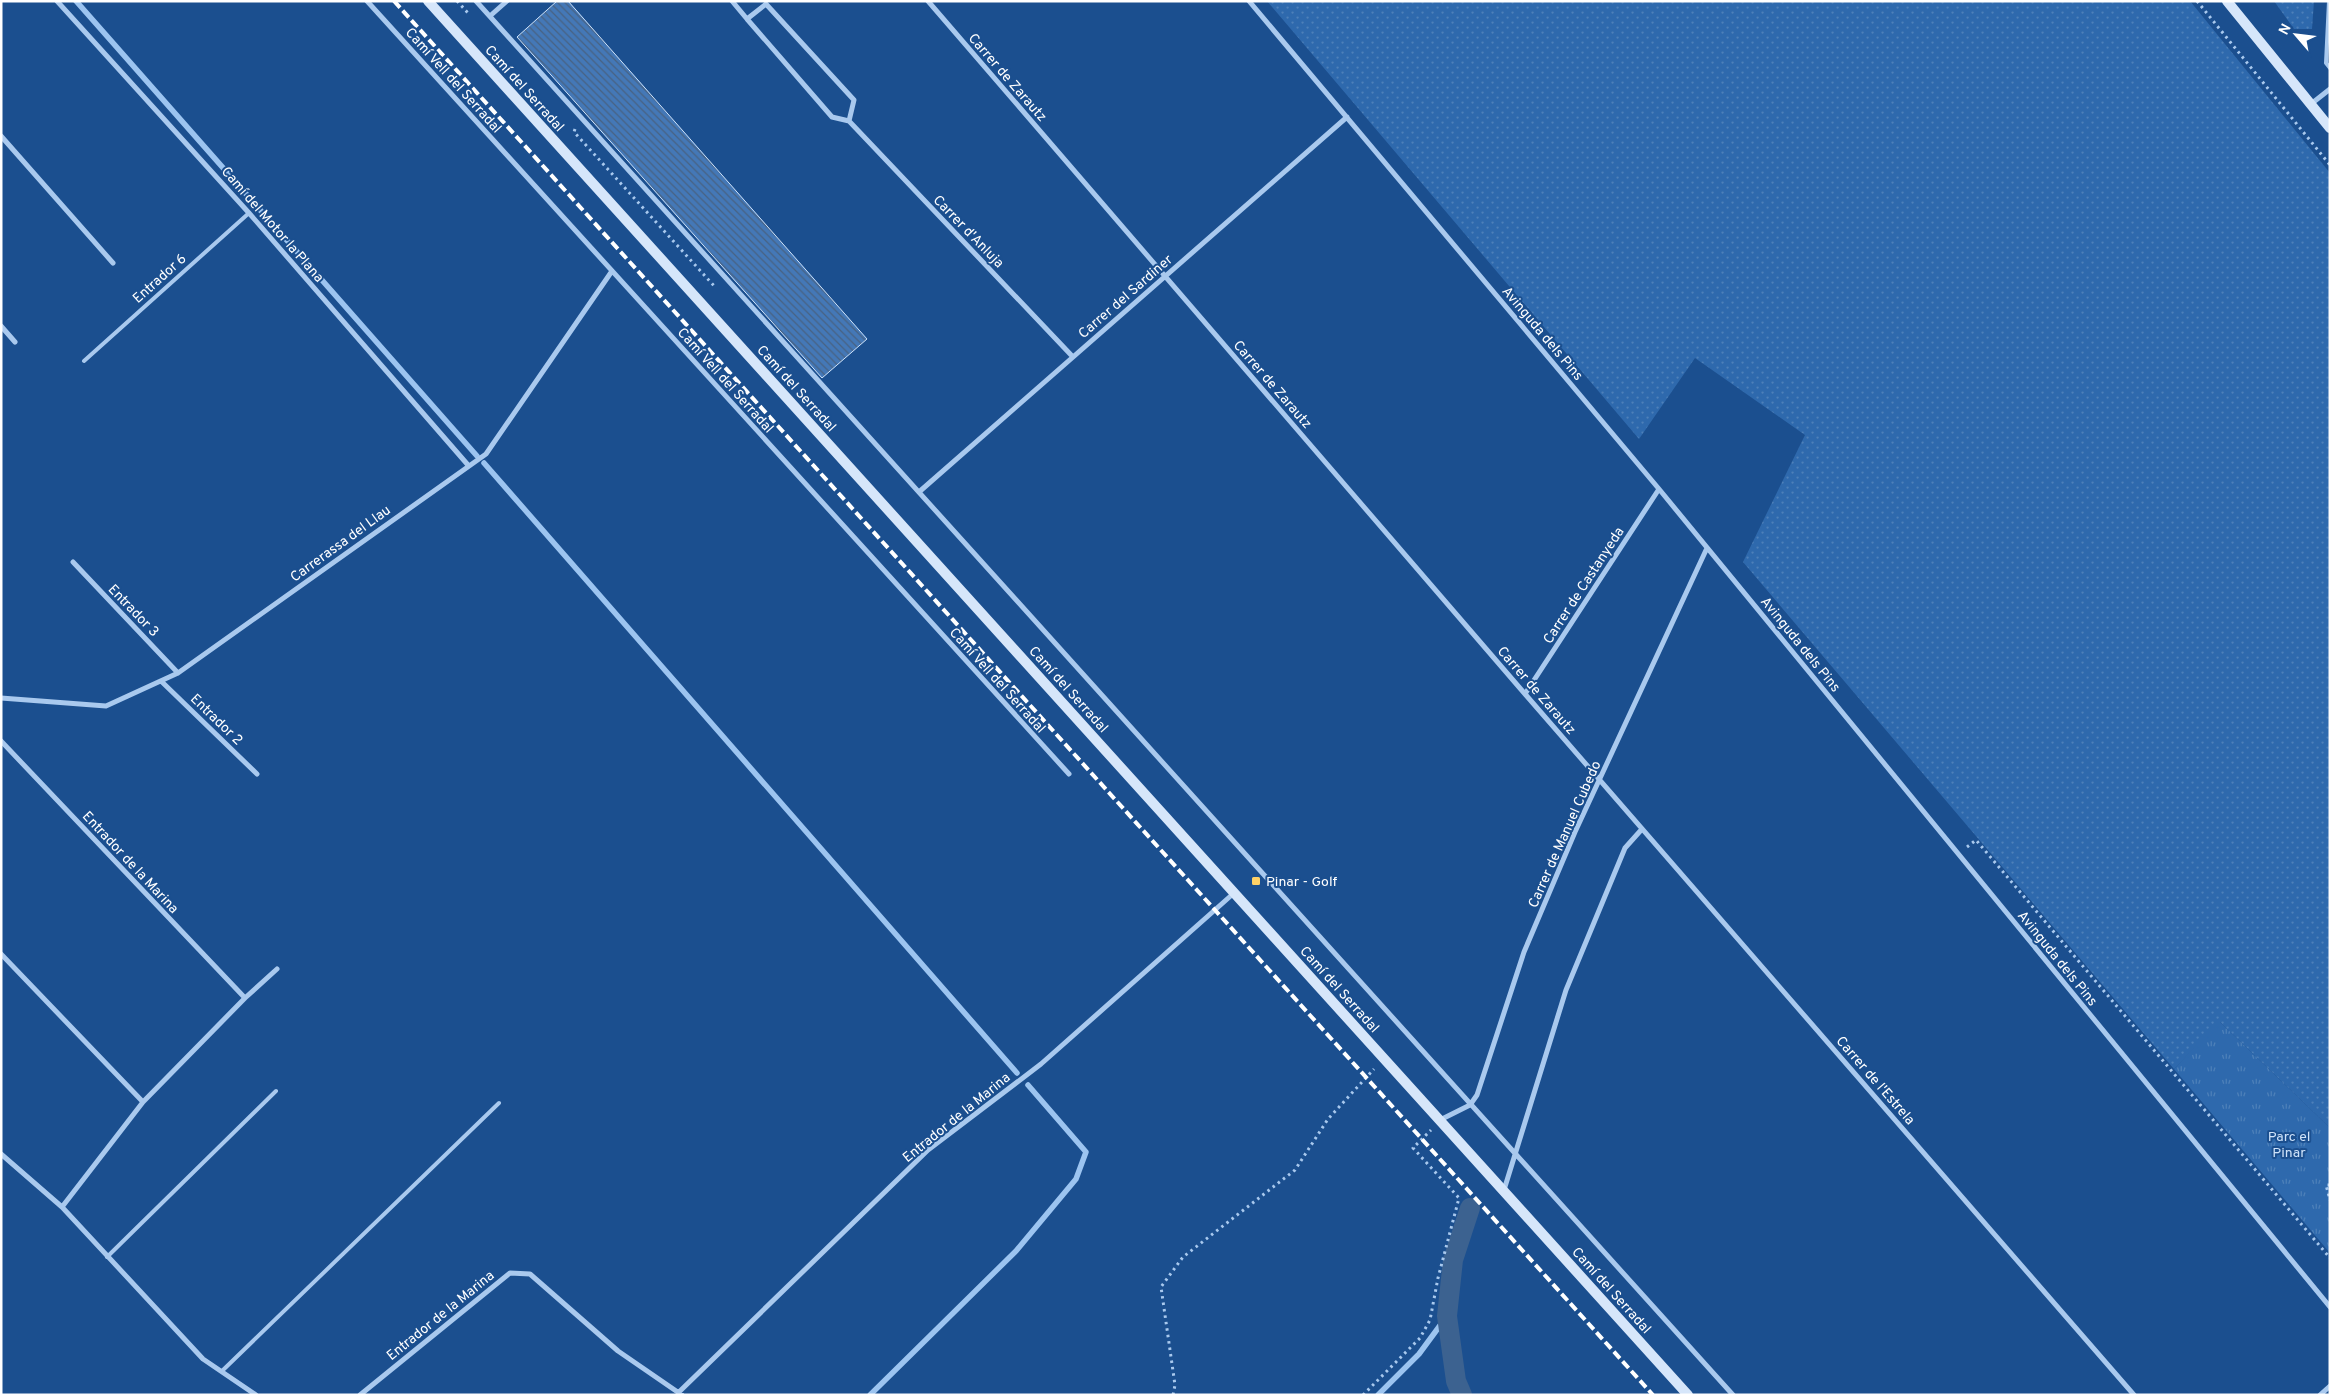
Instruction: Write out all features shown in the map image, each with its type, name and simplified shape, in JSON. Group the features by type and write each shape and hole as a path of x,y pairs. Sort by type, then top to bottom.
{"street":[{"name":"Camí del Motor la Plana","path":"57,1 249,213 468,464"},
{"name":"Camí Vell del Serradal","path":"367,1 1069,774"},
{"name":"Camí del Serradal","path":"428,1 1688,1395"},
{"name":"Camí del Serradal","path":"476,1 1470,1105 1734,1395"},
{"path":"490,16 507,1"},
{"name":"Carrer d'Anluja","path":"732,1 832,117 849,121 1073,357"},
{"name":"Carrer de Zarautz","path":"928,1 1600,780"},
{"name":"Avinguda dels Pins","path":"1250,1 1659,489 2330,1307"},
{"path":"2227,1 2330,128"},
{"path":"747,19 766,4 854,100 849,121"},
{"path":"2311,104 2330,89"},
{"name":"Carrer del Sardiner","path":"918,492 1346,117"},
{"path":"1,136 113,263"},
{"name":"Carrerassa del Llau","path":"1,698 106,706 178,673 468,464 486,454 612,271"},
{"path":"1,326 15,342"},
{"name":"Carrer de Castanyeda","path":"1525,694 1659,489"},
{"name":"Carrer de Manuel Cubedo","path":"1470,1105 1477,1095 1524,952 1575,832 1707,548"},
{"name":"Entrador 3","path":"73,562 178,673"},
{"name":"Entrador 2","path":"161,681 257,774"},
{"name":"Entrador de la Marina","path":"1,741 245,998"},
{"name":"Carrer de l'Estrela","path":"1600,780 2134,1395"},
{"path":"1504,1191 1514,1153 1566,990 1625,848 1642,828"},
{"name":"Entrador de la Marina","path":"360,1395 510,1273 530,1274 618,1351 681,1393 928,1150 1041,1064 1235,893"},
{"path":"1,954 143,1102"},
{"path":"62,1206 143,1102 245,998 277,969"},
{"path":"1440,1120 1470,1105"},
{"path":"1,1154 62,1206 106,1257 203,1359 256,1395"},
{"path":"2320,1395 2330,1386"}],"lane":[{"path":"2328,1 2326,63 2330,68"},
{"name":"Entrador 6","path":"84,360 249,213"},
{"path":"106,1257 276,1091"},
{"path":"222,1371 499,1103"}],"path":[{"path":"2197,1 2330,165"},
{"path":"1958,854 1976,840 2330,1258"},
{"path":"1173,1395 1175,1385 1161,1287 1183,1257 1295,1170 1328,1119 1383,1058"},
{"path":"1364,1395 1420,1338 1430,1320 1438,1278 1459,1198 1413,1148 1440,1120"},
{"path":"2330,1185 2326,1186 2330,1200"}],"green space":[{"path":"1267,1 2190,1 2330,173 2330,1128 2220,1022 2174,1069 1743,562 1805,435 1695,358 1639,439"},
{"path":"2274,1 2314,1 2312,29 2294,29"},
{"name":"Parc el Pinar","path":"2219,1021 2330,1128 2330,1253 2174,1069"}],"building":[{"path":"557,1 568,1 867,339 822,378 517,37"}],"waterway":[{"path":"76,1 477,456"},
{"path":"484,463 1017,1073"},
{"path":"870,1395 1016,1251 1076,1179 1086,1152 1028,1085"},
{"path":"1462,1395 1456,1381 1447,1316 1453,1260 1470,1208"},
{"path":"1378,1395 1419,1354 1447,1316"}],"railway":[{"path":"394,1 1653,1395"}],"place":[{"name":"Pinar - Golf","path":"1256,881"}]}
